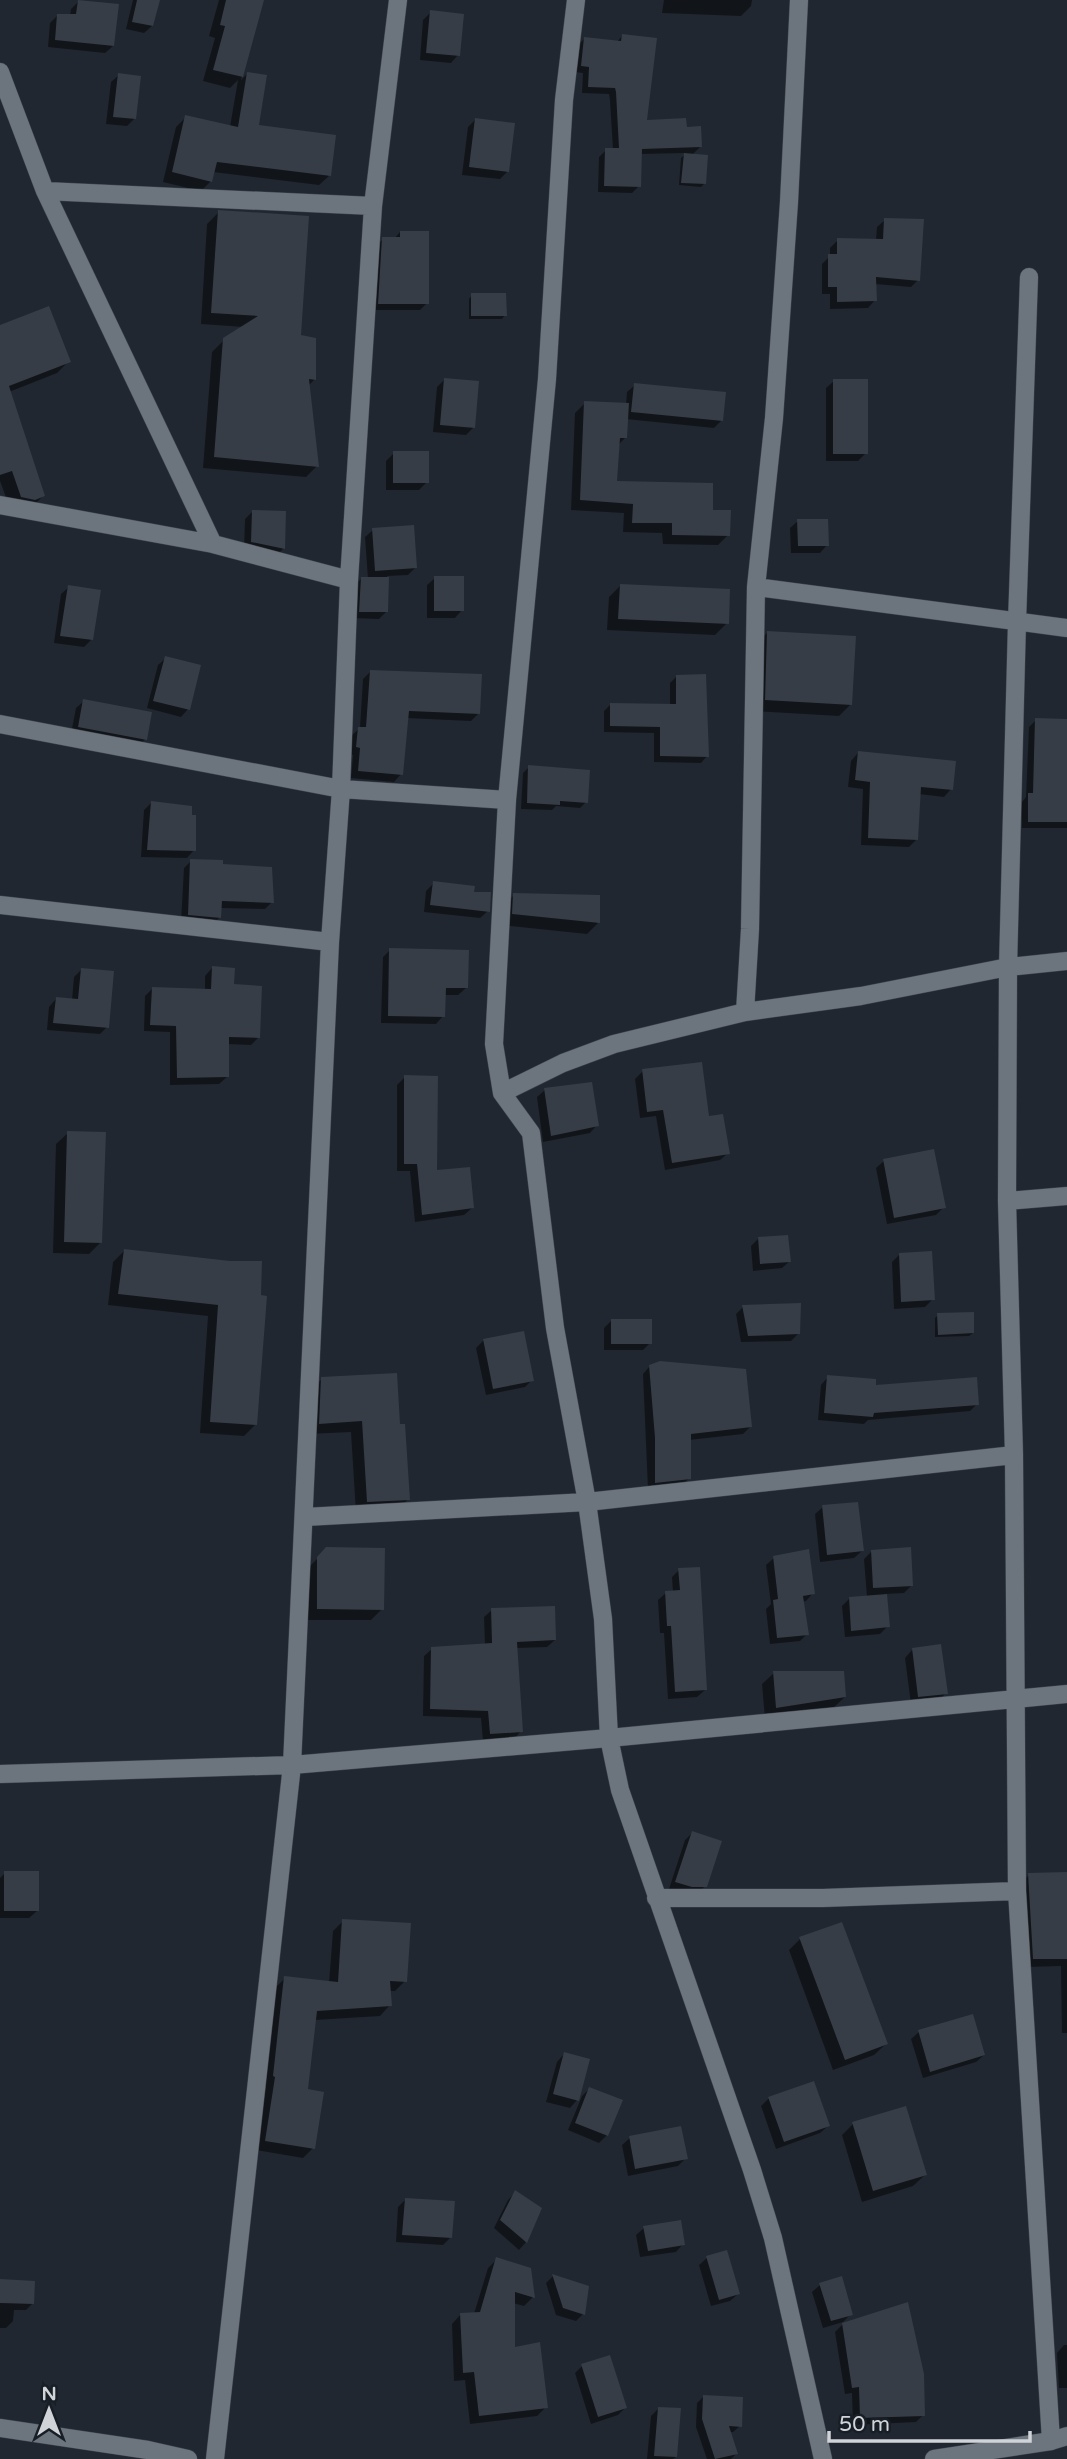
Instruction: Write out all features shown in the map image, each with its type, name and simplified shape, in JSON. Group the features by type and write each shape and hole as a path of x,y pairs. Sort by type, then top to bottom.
{"street":[{"path":"215,2459 292,1765 349,580 373,206 398,0"},
{"path":"576,0 564,100 547,379 507,800 494,1044 502,1093 531,1133 555,1328 587,1502 603,1619 609,1738 620,1790 752,2170 773,2238 822,2459"},
{"path":"745,1012 750,929 756,587 774,418 799,0"},
{"path":"0,72 45,191 213,544"},
{"path":"45,191 373,206"},
{"path":"934,2459 1059,2438 1017,1891 1014,1455 1007,1201 1008,967 1029,277"},
{"path":"0,505 213,544 349,580"},
{"path":"756,587 1067,628"},
{"path":"0,724 341,789 507,800"},
{"path":"0,905 330,942"},
{"path":"502,1093 563,1063 614,1044 745,1012 861,996 1008,967 1067,961"},
{"path":"1007,1201 1067,1196"},
{"path":"305,1517 587,1502 1014,1455"},
{"path":"0,1774 292,1765 1067,1694"},
{"path":"656,1898 822,1898 1017,1891"},
{"path":"0,2428 148,2450 188,2459"}],"building":[{"path":"78,0 119,4 114,46 55,40 57,14 76,14"},
{"path":"137,0 160,0 153,26 132,22"},
{"path":"226,0 264,0 243,77 213,70 225,26 220,25"},
{"path":"430,10 464,14 460,56 426,53"},
{"path":"622,34 657,38 647,120 686,118 687,127 701,126 702,147 642,149 641,187 604,186 605,148 619,148 616,92 615,88 588,87 589,67 581,66 584,37 621,41"},
{"path":"247,72 267,75 259,125 336,135 331,176 217,162 212,182 172,172 185,115 238,127"},
{"path":"118,73 141,76 136,119 113,117"},
{"path":"475,118 515,123 509,172 469,167"},
{"path":"684,153 708,155 706,184 681,183"},
{"path":"218,210 309,216 301,335 316,338 316,380 309,379 319,467 214,457 223,338 258,316 211,313"},
{"path":"884,218 924,219 920,281 876,277 877,301 837,302 837,287 828,287 828,254 837,254 837,238 883,239"},
{"path":"400,231 429,231 429,304 378,304 382,237 400,237"},
{"path":"471,293 506,293 507,316 471,316"},
{"path":"49,306 71,362 9,386 45,496 35,500 21,497 12,471 0,475 0,325"},
{"path":"444,378 479,381 475,428 440,425"},
{"path":"833,379 868,379 868,454 833,454"},
{"path":"634,383 726,392 723,421 631,412"},
{"path":"584,401 629,403 627,438 620,438 617,481 713,483 713,510 731,510 730,536 672,535 672,523 632,523 633,504 580,500"},
{"path":"393,451 429,451 429,483 393,483"},
{"path":"252,510 286,511 285,549 251,542"},
{"path":"797,519 828,519 829,546 798,546"},
{"path":"414,525 417,568 375,571 372,528"},
{"path":"434,576 464,576 464,611 434,611"},
{"path":"361,577 389,577 388,612 359,612"},
{"path":"620,584 730,589 729,624 618,619"},
{"path":"68,585 101,590 93,640 60,636"},
{"path":"767,631 856,636 852,705 765,700"},
{"path":"165,656 201,665 190,710 153,701"},
{"path":"370,670 482,674 480,714 409,711 403,775 358,771 358,727 366,727"},
{"path":"706,674 709,757 660,756 660,727 610,726 610,703 676,704 676,675"},
{"path":"83,699 152,712 147,740 78,727"},
{"path":"1035,718 1067,719 1067,822 1028,822 1028,793 1033,793"},
{"path":"858,751 956,761 953,790 921,787 918,840 868,838 870,782 855,780"},
{"path":"528,765 590,770 588,803 527,803"},
{"path":"151,801 192,806 192,815 196,815 196,851 147,850"},
{"path":"190,859 223,860 223,864 272,867 274,903 222,901 221,918 188,915"},
{"path":"433,881 475,886 474,892 491,892 490,912 430,905"},
{"path":"513,893 600,895 600,923 512,914"},
{"path":"389,948 469,950 468,988 446,988 445,1017 388,1016"},
{"path":"212,966 235,968 234,984 262,986 260,1038 229,1037 229,1077 177,1078 176,1026 150,1025 152,987 211,989"},
{"path":"81,968 114,971 109,1028 53,1023 56,997 78,999"},
{"path":"702,1062 709,1116 723,1114 730,1154 672,1163 663,1110 647,1112 642,1069"},
{"path":"404,1075 438,1076 437,1170 470,1167 474,1208 422,1215 417,1164 404,1164"},
{"path":"592,1082 599,1126 551,1136 544,1088"},
{"path":"67,1131 106,1132 102,1243 64,1242"},
{"path":"934,1149 946,1208 894,1218 883,1159"},
{"path":"788,1235 791,1262 760,1264 758,1237"},
{"path":"124,1249 230,1261 262,1261 261,1295 267,1296 257,1425 210,1422 218,1305 118,1294"},
{"path":"932,1251 935,1300 901,1302 899,1253"},
{"path":"801,1303 800,1334 748,1336 742,1305"},
{"path":"974,1312 974,1333 938,1335 937,1313"},
{"path":"611,1319 652,1319 652,1344 611,1344"},
{"path":"524,1331 534,1381 493,1389 483,1339"},
{"path":"660,1361 746,1369 752,1427 691,1434 691,1479 655,1483 655,1438 649,1365"},
{"path":"397,1373 400,1424 405,1424 410,1500 367,1502 362,1421 319,1424 321,1377"},
{"path":"827,1375 876,1379 876,1385 977,1377 979,1405 874,1413 873,1417 824,1413"},
{"path":"858,1502 864,1551 827,1555 822,1505"},
{"path":"326,1547 385,1548 384,1610 317,1609 317,1557"},
{"path":"911,1547 913,1586 873,1588 871,1550"},
{"path":"809,1549 815,1594 803,1596 809,1635 777,1638 773,1600 778,1599 773,1556"},
{"path":"700,1567 707,1690 675,1692 671,1626 667,1626 665,1591 680,1590 678,1568"},
{"path":"887,1594 890,1627 851,1631 849,1597"},
{"path":"555,1606 556,1640 517,1642 523,1732 490,1734 488,1711 430,1709 431,1647 492,1643 491,1608"},
{"path":"941,1644 948,1694 918,1697 912,1648"},
{"path":"773,1671 844,1671 846,1697 776,1708"},
{"path":"692,1831 722,1841 707,1887 692,1887 675,1882"},
{"path":"4,1871 39,1871 39,1911 4,1911"},
{"path":"1067,1872 1067,1959 1033,1959 1028,1873"},
{"path":"342,1919 411,1923 407,1982 390,1981 392,2006 317,2011 308,2089 324,2092 315,2149 265,2141 275,2077 284,1976 338,1982"},
{"path":"842,1922 888,2044 845,2060 799,1937"},
{"path":"973,2014 985,2055 930,2072 918,2030"},
{"path":"564,2052 590,2059 579,2101 553,2094"},
{"path":"814,2081 830,2126 784,2142 768,2097"},
{"path":"589,2087 623,2100 608,2136 575,2123"},
{"path":"906,2106 927,2175 873,2191 852,2122"},
{"path":"681,2126 688,2159 635,2169 629,2136"},
{"path":"515,2190 542,2208 527,2243 500,2220"},
{"path":"405,2198 455,2201 452,2238 402,2235"},
{"path":"681,2220 685,2245 648,2251 643,2226"},
{"path":"727,2250 740,2294 719,2300 706,2256"},
{"path":"496,2257 531,2268 535,2298 515,2292 515,2347 540,2342 548,2408 479,2416 474,2372 463,2373 460,2313 480,2312"},
{"path":"552,2274 589,2286 585,2315 563,2308"},
{"path":"842,2276 853,2315 831,2321 819,2283"},
{"path":"0,2279 35,2281 34,2304 0,2303"},
{"path":"908,2302 924,2374 925,2416 860,2418 859,2387 852,2388 842,2323"},
{"path":"610,2355 627,2408 598,2417 581,2364"},
{"path":"703,2395 743,2397 742,2427 729,2426 738,2454 715,2459 702,2419"},
{"path":"658,2407 681,2408 677,2457 654,2456"}]}
